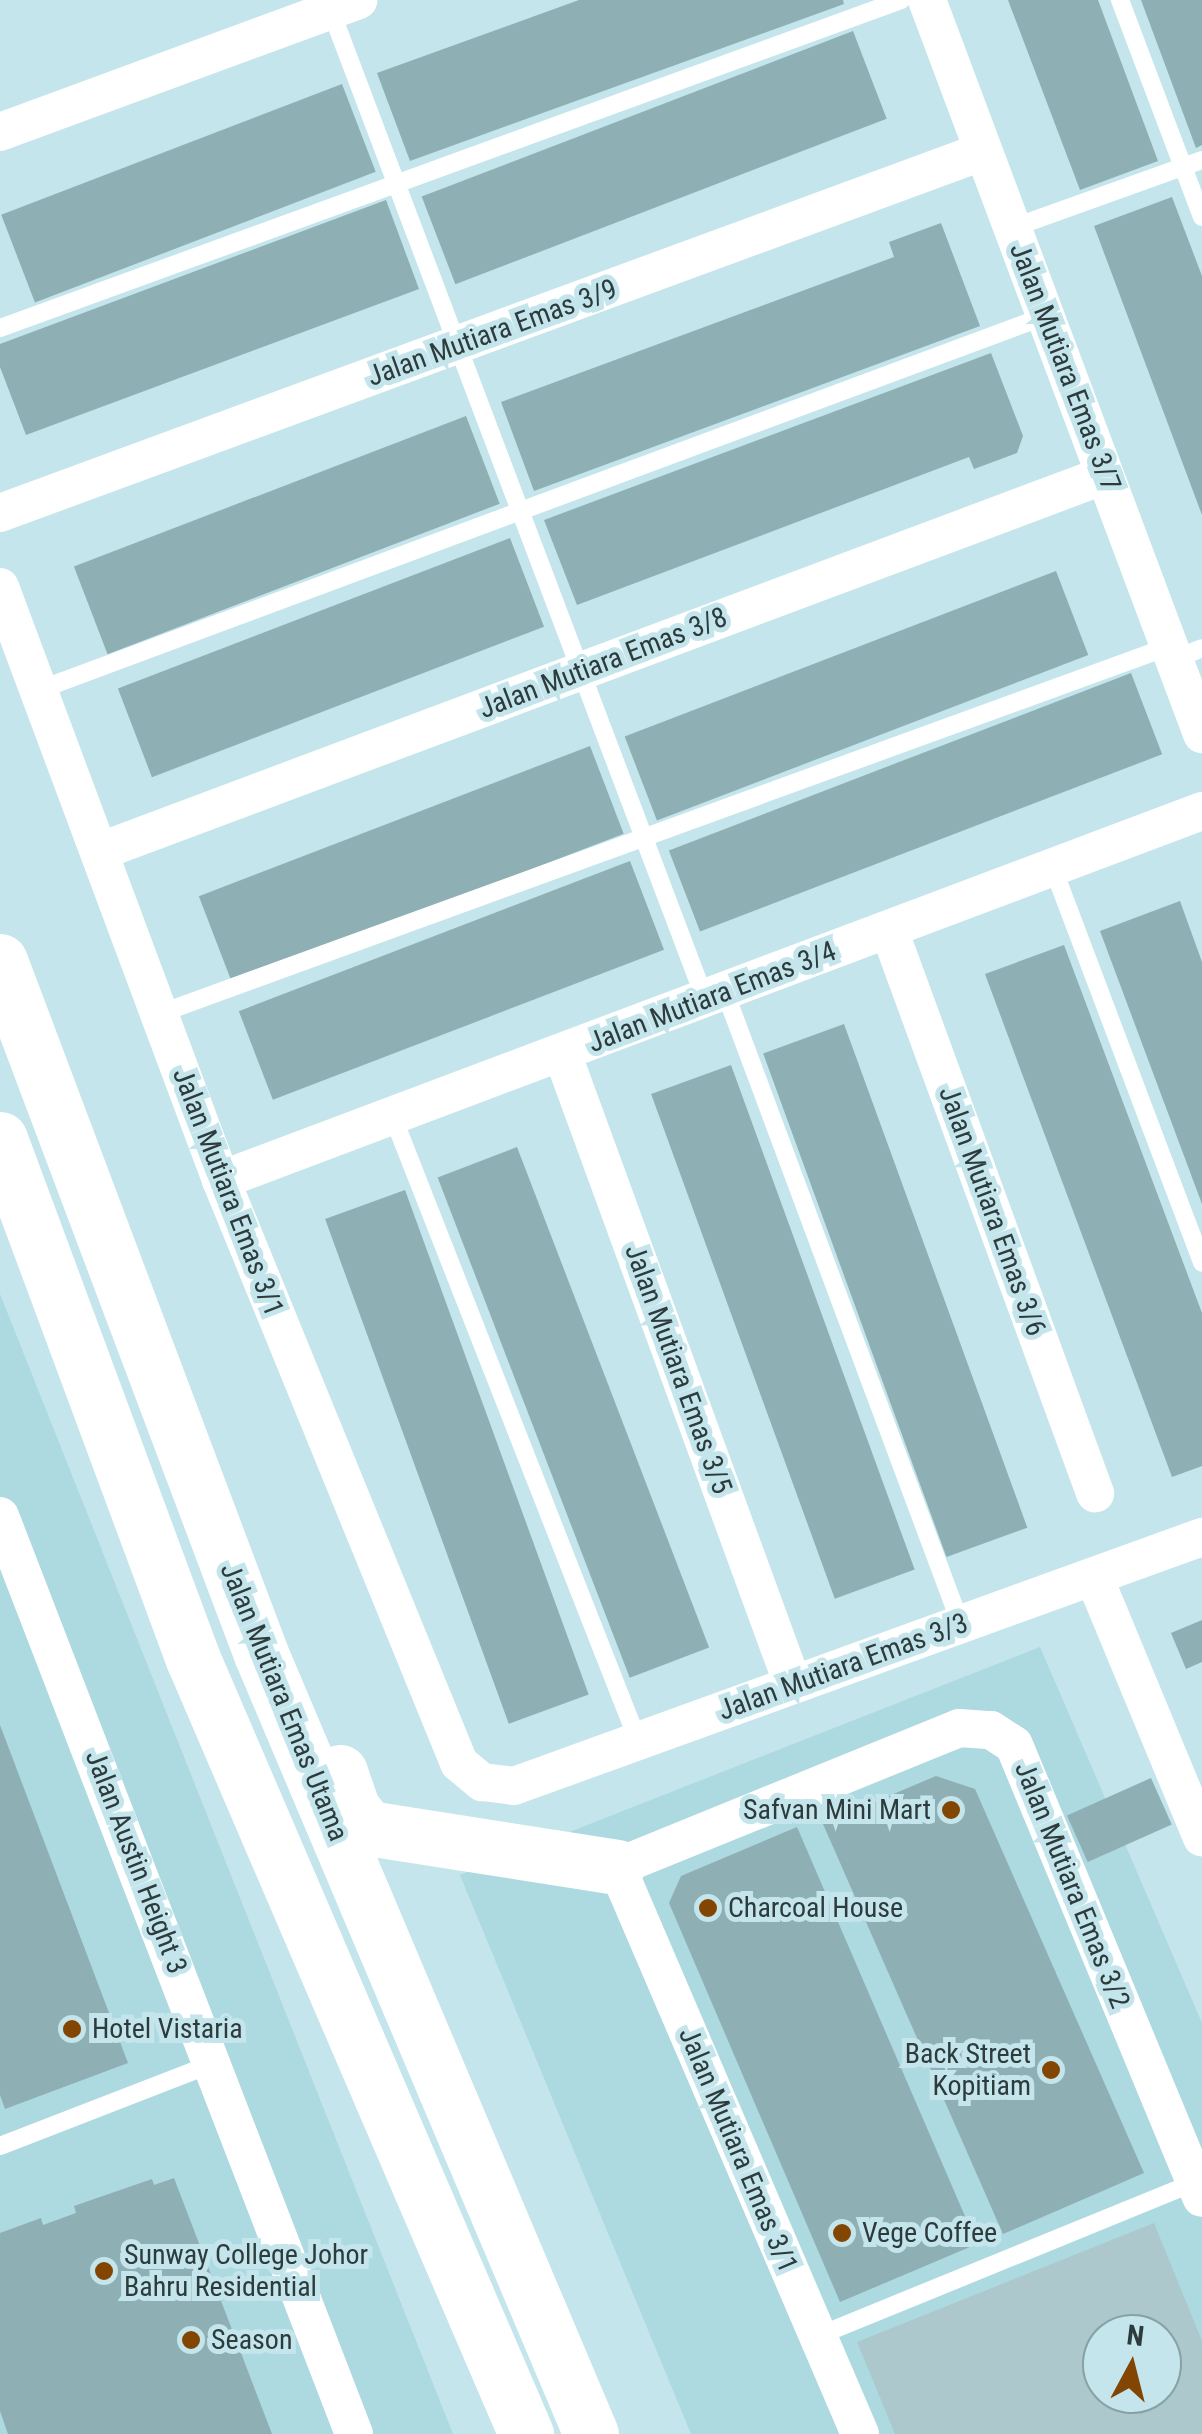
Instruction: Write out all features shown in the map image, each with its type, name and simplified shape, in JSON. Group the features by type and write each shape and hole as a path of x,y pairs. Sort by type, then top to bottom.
{"main road":[{"name":"Jalan Mutiara Emas Utama","path":"0,961 261,1654 591,2434"},
{"path":"0,1138 193,1659 526,2434"},
{"path":"261,1654 296,1673 353,1809 368,1828 618,1867"}],"street":[{"name":"Jalan Mutiara Emas 3/7","path":"927,0 1105,475 1182,651 1202,734"},
{"path":"0,132 345,5"},
{"name":"Jalan Mutiara Emas 3/9","path":"0,514 984,151"},
{"name":"Jalan Mutiara Emas 3/8","path":"102,851 1105,475"},
{"name":"Jalan Mutiara Emas 3/1","path":"0,587 102,851 221,1180 459,1764 482,1782"},
{"name":"Jalan Mutiara Emas 3/4","path":"221,1180 1202,811"},
{"name":"Jalan Mutiara Emas 3/6","path":"889,930 1095,1493"},
{"name":"Jalan Mutiara Emas 3/5","path":"562,1053 794,1685"},
{"name":"Jalan Austin Height 3","path":"1,1519 354,2434"},
{"name":"Jalan Mutiara Emas 3/3","path":"482,1782 514,1786 1202,1537"},
{"path":"1094,1577 1202,1838"},
{"name":"Jalan Mutiara Emas 3/2","path":"618,1867 959,1728 991,1730 1014,1745 1198,2190"},
{"name":"Jalan Mutiara Emas 3/1","path":"618,1867 860,2434"}],"lane":[{"path":"0,328 900,0"},
{"path":"1120,0 1202,217"},
{"path":"345,5 398,182 642,839 715,996 961,1625"},
{"path":"1012,228 1202,160"},
{"path":"39,690 1046,316"},
{"path":"159,1014 642,839 1182,651"},
{"path":"1053,868 1202,1263"},
{"path":"393,1117 638,1741"},
{"path":"0,2146 214,2063"},
{"path":"818,2336 1198,2190"}],"shaded area":[{"path":"0,1294 310,2074 453,2434 0,2434"},
{"path":"1040,1647 1202,2023 1202,2434 691,2434 460,1875"},
{"path":"1154,2223 1202,2341 1202,2434 895,2434 857,2342"}],"building":[{"path":"579,0 843,0 844,4 410,161 377,73"},
{"path":"1008,0 1098,0 1158,161 1080,190"},
{"path":"1141,0 1202,0 1202,145 1196,148"},
{"path":"853,31 887,119 455,284 422,197"},
{"path":"342,84 376,172 35,303 1,215"},
{"path":"1172,197 1202,276 1202,515 1094,226"},
{"path":"386,200 419,289 26,435 0,367 0,344"},
{"path":"941,223 980,326 534,491 501,402 894,257 889,242"},
{"path":"991,353 1023,436 1017,453 974,469 969,457 577,605 544,520"},
{"path":"466,416 500,504 108,654 74,567"},
{"path":"510,538 544,627 152,777 118,689"},
{"path":"1056,571 1088,655 657,821 625,737"},
{"path":"1131,673 1162,754 700,932 669,850"},
{"path":"590,746 624,834 233,984 199,896"},
{"path":"630,861 664,950 273,1100 239,1011"},
{"path":"1180,901 1202,962 1202,1204 1100,931"},
{"path":"1064,945 1202,1313 1202,1466 1172,1477 985,974"},
{"path":"844,1024 1027,1528 947,1557 763,1053"},
{"path":"731,1065 915,1570 835,1599 651,1094"},
{"path":"517,1147 709,1647 630,1678 438,1177"},
{"path":"405,1190 589,1695 509,1724 325,1219"},
{"path":"1202,1620 1202,1662 1186,1669 1171,1633"},
{"path":"0,1725 128,2063 5,2109 0,2095"},
{"path":"936,1776 975,1789 1144,2173 1003,2234 823,1824"},
{"path":"1151,1778 1172,1825 1088,1862 1067,1815"},
{"path":"797,1827 977,2244 840,2302 669,1903 681,1876"},
{"name":"Sunway College Johor Bahru Residential","path":"174,2178 272,2434 8,2434 0,2411 0,2233 41,2218 43,2225 76,2213 74,2206 152,2179 154,2185"}],"place":[{"name":"Safvan Mini Mart","path":"951,1810"},
{"name":"Charcoal House","path":"708,1908"},
{"name":"Hotel Vistaria","path":"72,2029"},
{"name":"Back Street Kopitiam","path":"1051,2070"},
{"name":"Vege Coffee","path":"842,2233"},
{"name":"Sunway College Johor Bahru Residential","path":"104,2271"},
{"name":"Season","path":"191,2340"}]}
